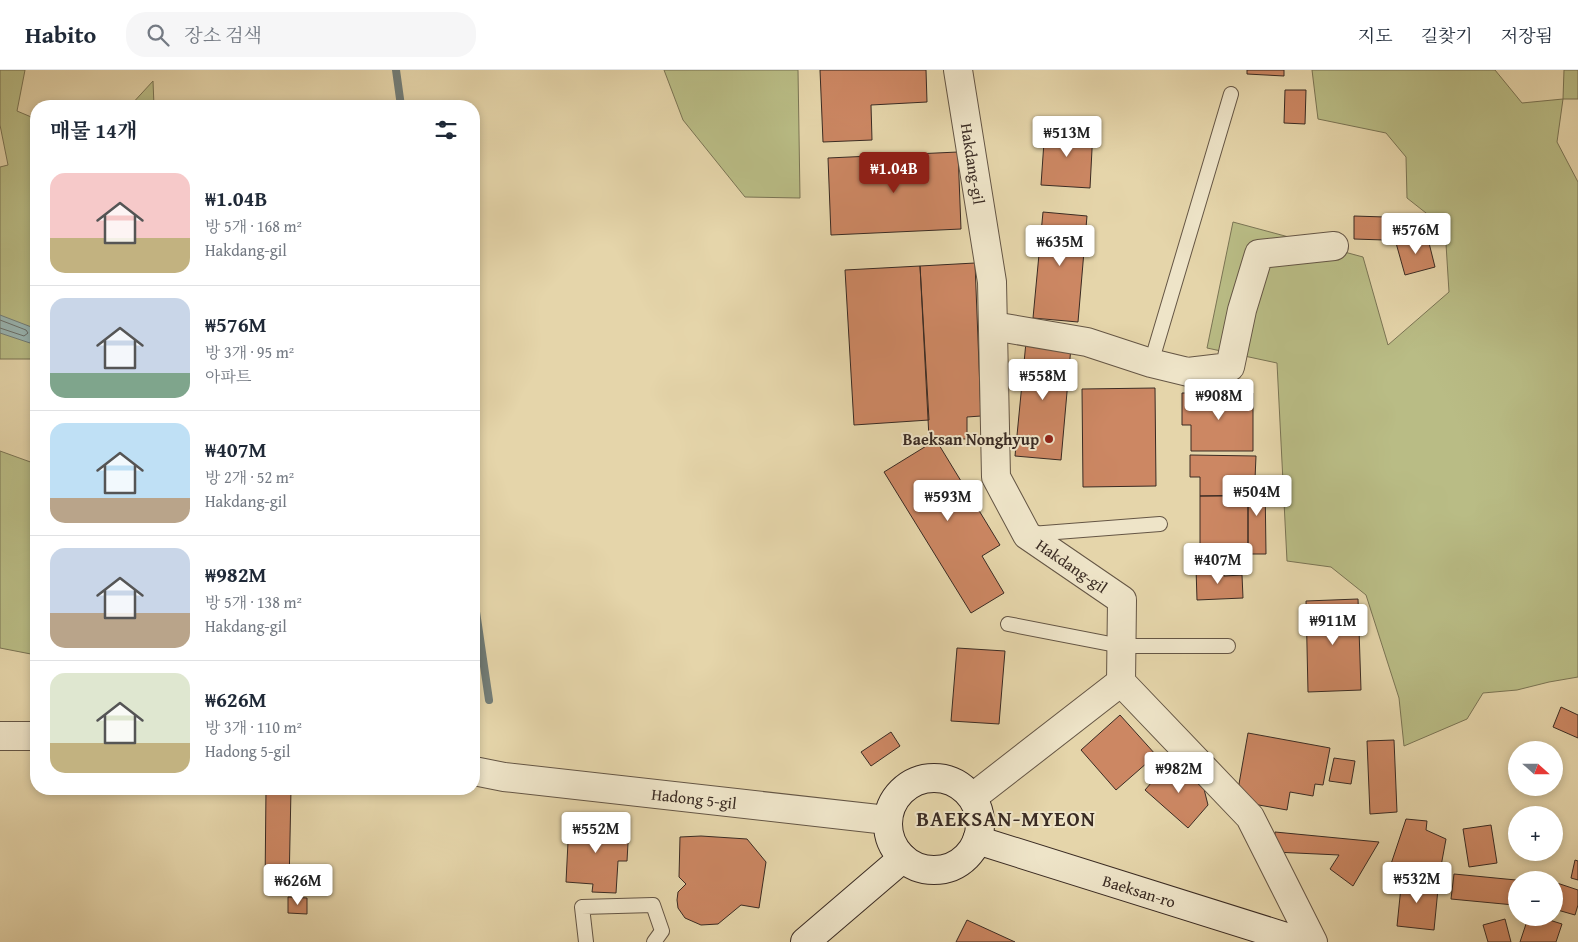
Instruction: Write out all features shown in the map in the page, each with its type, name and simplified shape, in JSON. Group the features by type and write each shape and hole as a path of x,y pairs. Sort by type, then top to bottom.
{"street":[{"name":"Hakdang-gil","path":"958,70 992,282 996,477 1027,534 1122,600 1121,682"},
{"path":"993,326 1087,342 1151,363 1188,372 1230,367 1242,310 1259,254 1334,246"},
{"path":"973,798 1121,682 1250,818 1314,942"},
{"path":"0,736 30,736"},
{"name":"Hadong 5-gil","path":"480,773 887,820"},
{"path":"937,777 950,780 963,787 973,798 979,811 981,826 970,854 958,863 945,869 930,870 915,866 903,858 894,847 888,834 887,820 890,806 898,794 909,784 922,778 937,777"},
{"name":"Baeksan-ro","path":"977,840 1302,942"},
{"path":"806,942 903,858"}],"lane":[{"path":"1151,363 1231,94"},
{"path":"1027,534 1160,524"},
{"path":"1008,624 1121,646 1228,646"},
{"path":"586,942 582,907 653,905 662,931 654,942"}],"green space":[{"path":"0,70 25,70 17,111 30,116 30,359 0,359 0,167 8,165 0,125"},
{"path":"664,70 798,70 800,198 745,197 683,120"},
{"path":"1312,70 1495,70 1522,103 1563,99 1557,142 1578,182 1578,677 1517,690 1483,693 1467,719 1404,746 1399,698 1366,595 1331,567 1287,561 1277,363 1207,348 1233,222 1363,257 1388,345 1449,292 1445,228 1407,198 1406,157 1386,133 1318,119"},
{"path":"1564,70 1578,70 1578,99 1563,99"},
{"path":"153,81 154,100 136,100"},
{"path":"0,451 30,462 30,654 0,648"}],"water":[{"path":"0,315 30,326 30,343 0,333"}],"building":[{"path":"820,70 926,70 927,102 871,105 872,140 823,142"},
{"path":"1247,70 1284,70 1284,76 1247,74"},
{"path":"1285,90 1306,90 1305,124 1284,123"},
{"path":"1045,127 1093,130 1090,188 1041,185"},
{"path":"958,152 961,229 831,235 828,158"},
{"path":"1043,212 1087,216 1078,322 1033,318"},
{"path":"1354,216 1385,217 1384,240 1354,239"},
{"path":"1427,235 1435,267 1405,275 1396,243"},
{"path":"975,263 981,416 967,417 967,439 929,438 920,266"},
{"path":"920,266 929,420 854,425 845,270"},
{"path":"1026,342 1071,347 1061,460 1015,456"},
{"path":"1155,388 1156,486 1083,487 1082,389"},
{"path":"1182,393 1253,393 1253,451 1191,451 1191,425 1182,425"},
{"path":"936,440 1000,545 982,556 1004,593 971,613 884,472"},
{"path":"1190,455 1256,456 1255,479 1227,479 1227,496 1200,496 1200,477 1190,477"},
{"path":"1248,479 1265,480 1266,554 1248,554"},
{"path":"1248,495 1248,554 1200,555 1200,496"},
{"path":"1224,567 1224,576 1242,575 1243,598 1197,600 1196,568"},
{"path":"1358,599 1361,690 1308,692 1306,601"},
{"path":"957,648 1005,651 999,724 951,721"},
{"path":"1561,707 1578,715 1578,738 1553,727"},
{"path":"1120,715 1156,755 1116,790 1081,750"},
{"path":"891,732 900,746 871,766 861,752"},
{"path":"1248,733 1330,748 1323,785 1315,784 1313,796 1290,792 1287,810 1236,801"},
{"path":"1394,740 1397,812 1370,814 1367,741"},
{"path":"1334,758 1355,761 1351,784 1329,781"},
{"path":"1171,760 1204,789 1208,805 1188,828 1145,790"},
{"path":"266,795 291,795 289,887 265,887"},
{"path":"1406,819 1427,821 1426,830 1446,839 1439,877 1388,873"},
{"path":"569,822 629,825 627,861 618,861 616,893 592,892 593,884 566,882"},
{"path":"1491,825 1497,863 1469,867 1463,829"},
{"path":"1275,832 1379,842 1353,886 1330,869 1339,855 1274,852"},
{"path":"701,836 747,839 766,862 759,908 741,905 718,924 701,925 685,918 678,908 677,900 678,892 686,884 679,877 680,837"},
{"path":"1575,860 1578,861 1578,880 1571,878"},
{"path":"1454,874 1508,879 1508,904 1451,899"},
{"path":"1402,877 1430,880 1429,888 1438,889 1434,930 1397,926"},
{"path":"1563,885 1578,890 1578,905 1575,915 1563,912"},
{"path":"288,897 307,898 307,914 288,913"},
{"path":"1505,919 1511,942 1488,942 1483,925"},
{"path":"967,920 1015,942 956,942"},
{"path":"1525,926 1561,926 1556,942 1520,942"}],"waterway":[{"path":"396,70 400,100"},
{"path":"480,639 489,700"}],"place":[{"name":"Baeksan Nonghyup","path":"1049,439"}],"district":[{"name":"BAEKSAN-MYEON","path":"1006,819"}]}
